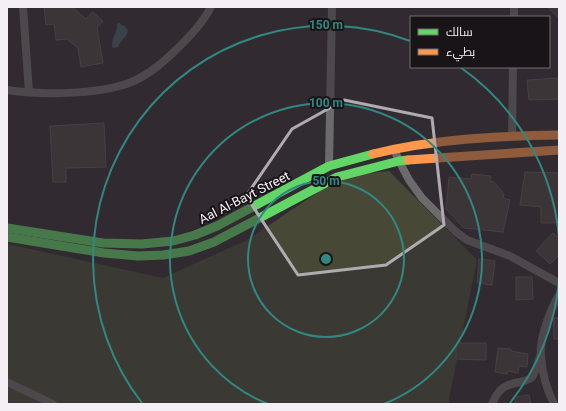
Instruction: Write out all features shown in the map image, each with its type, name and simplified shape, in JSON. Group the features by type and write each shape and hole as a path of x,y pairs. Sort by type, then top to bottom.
{"street":[{"path":"23,7 29,92"},
{"path":"7,90 29,92 82,92 129,83 155,68 165,60 200,25 211,7"},
{"path":"329,166 332,7"},
{"path":"512,136 513,68"},
{"name":"Aal Al-Bayt Street","path":"7,228 103,242 134,244 162,243 184,239 208,231 329,166 394,149 428,142 512,136 559,135"},
{"path":"394,149 398,161 422,198 456,232 467,240 510,256 559,284"},
{"name":"Aal Al-Bayt Street","path":"7,237 104,253 138,256 163,255 189,251 214,242 337,177 398,161 559,150"},
{"path":"492,404 495,395 502,388 507,385 528,380 532,377 540,355 544,331 551,311 559,295"},
{"path":"540,355 545,378 554,404"},
{"path":"7,382 52,404"}],"highlighted area":[{"path":"344,100 432,118 444,225 386,265 298,275 246,196 292,129"}],"green space":[{"path":"389,171 477,260 448,404 7,404 7,244 163,278 247,240 342,176"}],"water":[{"path":"120,23 122,26 124,25 128,31 118,47 113,48 112,43 117,24"}],"building":[{"path":"44,7 72,7 86,19 92,12 103,21 97,28 103,63 81,67 78,48 67,39 56,40 54,24 46,25"},
{"path":"547,7 559,7 559,18"},
{"path":"559,78 559,99 529,100 527,80"},
{"path":"104,123 106,167 66,168 66,182 53,182 50,126"},
{"path":"525,172 559,173 559,223 541,223 541,207 520,205"},
{"path":"472,174 491,176 490,181 494,182 504,194 503,198 510,200 503,232 464,228 446,209 449,177 471,179"},
{"path":"553,233 559,238 559,255 550,264 536,251"},
{"path":"479,259 495,261 492,285 477,283"},
{"path":"516,277 532,277 533,299 516,300"},
{"path":"553,318 559,318 559,339 554,339"},
{"path":"456,343 486,343 486,360 456,359"},
{"path":"498,348 511,349 511,351 528,354 527,367 519,366 518,373 508,371 507,374 495,372"},
{"path":"529,395 531,404 516,404 514,397"}],"traffic: fast":[{"path":"7,228 103,243 142,244 173,241 195,235 217,226 329,166 373,154"},
{"path":"7,237 104,253 138,256 163,255 189,251 214,242 337,177 408,160"}],"traffic: slow":[{"path":"373,154 419,145 465,139 559,135"},
{"path":"408,160 559,150"}]}
